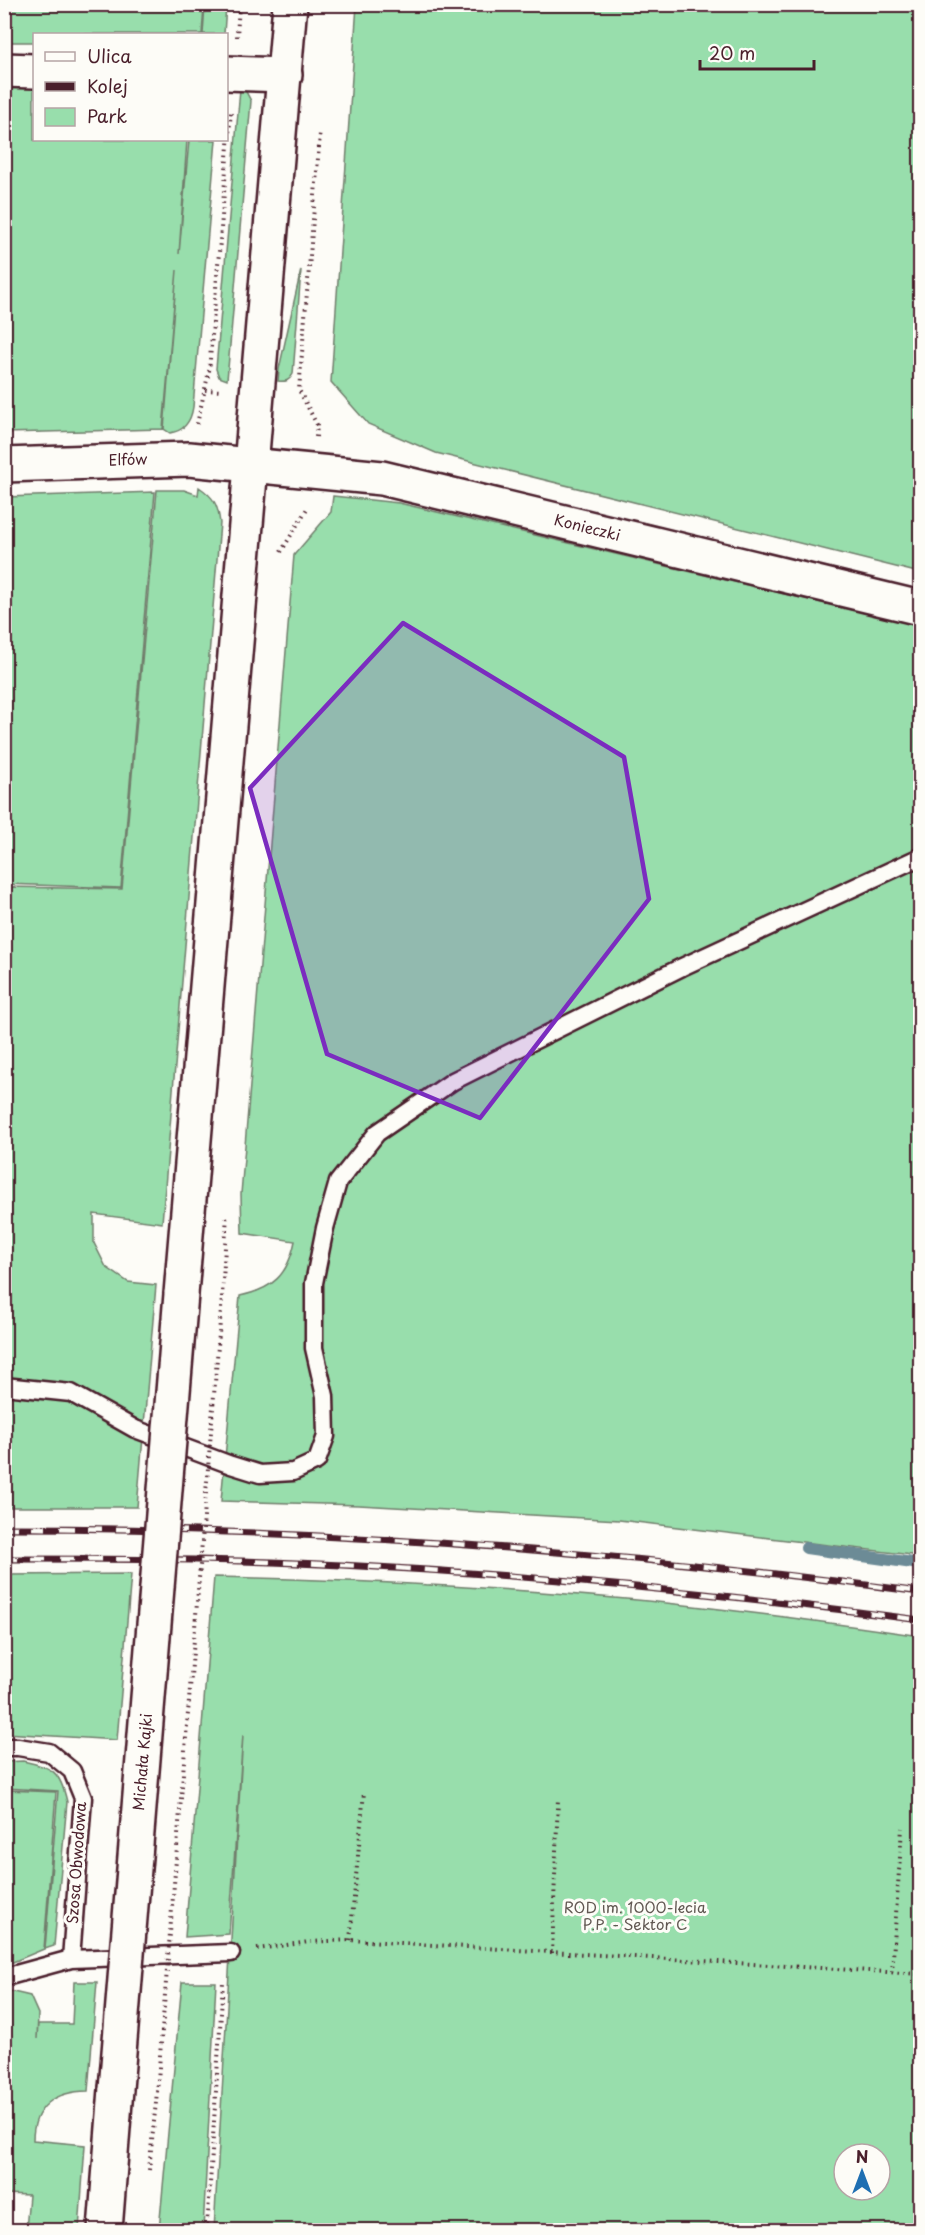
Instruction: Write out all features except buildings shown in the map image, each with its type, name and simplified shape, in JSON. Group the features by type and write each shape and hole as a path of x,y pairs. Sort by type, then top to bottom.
{"street":[{"name":"Michała Kajki","path":"105,2230 290,4"},
{"path":"4,70 33,71"},
{"path":"231,73 285,75"},
{"name":"Elfów","path":"4,465 189,459 251,465"},
{"name":"Konieczki","path":"251,465 382,478 921,608"}],"lane":[{"path":"4,1386 71,1393 135,1429 261,1474 293,1472 317,1461 326,1436 325,1396 314,1347 314,1283 325,1228 338,1182 377,1133 453,1081 682,967 921,857"},
{"name":"Szosa Obwodowa","path":"4,1748 18,1747 49,1752 72,1771 83,1798 71,1959"},
{"path":"9,1976 71,1959 228,1953"}],"path":[{"path":"228,114 238,4"},
{"path":"316,442 317,425 299,390 320,134"},
{"path":"193,430 198,424 209,371 226,141"},
{"path":"281,552 311,502"},
{"path":"148,2176 153,2148 222,1297"},
{"path":"350,1940 364,1792"},
{"path":"552,1953 558,1799"},
{"path":"891,1972 902,1828"},
{"path":"207,2230 228,1953 309,1942 350,1940 921,1974"}],"highlighted area":[{"path":"403,623 624,757 649,899 480,1118 327,1054 250,788"}],"green space":[{"path":"5,4 204,5 202,33 33,33 33,42 5,42"},
{"path":"205,5 226,5 224,33 203,33"},
{"path":"357,5 920,5 920,573 436,453 368,424 331,382"},
{"path":"4,82 33,82 33,141 187,141 179,254 189,141 216,141 193,407 189,421 183,428 170,433 164,429 177,270 163,429 5,433"},
{"path":"240,89 245,90 251,101 227,380 219,377 216,369"},
{"path":"301,270 293,374 287,380 278,381 279,369"},
{"path":"199,487 214,502 220,523 162,1223 94,1214 94,1243 106,1267 128,1282 156,1285 137,1507 5,1507 5,887 122,889 157,490 184,490 198,495"},
{"path":"155,492 121,888 5,884 5,497"},
{"path":"333,496 399,503 920,626 920,1556 619,1520 359,1505 221,1501 240,1296 262,1289 277,1279 288,1263 295,1241 242,1233 241,1194 294,555 331,512"},
{"path":"131,1574 117,1740 5,1733 5,1575"},
{"name":"ROD im. 1000-lecia P.P. - Sektor C","path":"214,1577 414,1584 564,1594 729,1610 920,1636 920,2230 214,2230 243,1734 229,1934 185,1937"},
{"path":"23,1761 54,1772 61,1783 67,1802 54,1946 45,1949 58,1791 5,1788 5,1762"},
{"path":"4,1790 56,1792 44,1949 8,1964 9,1991 30,1996 38,2014 37,2039 38,2024 72,2024 74,1982 97,1982 88,2091 66,2094 48,2103 37,2118 33,2140 85,2145 79,2230 26,2230 29,2195 5,2194"},
{"path":"182,1982 216,1982 203,2230 159,2230"}],"waterway":[{"path":"806,1548 920,1564"}],"railway":[{"path":"4,1528 234,1532 464,1545 692,1565 920,1592"},
{"path":"4,1559 215,1560 414,1569 631,1586 920,1620"}]}
